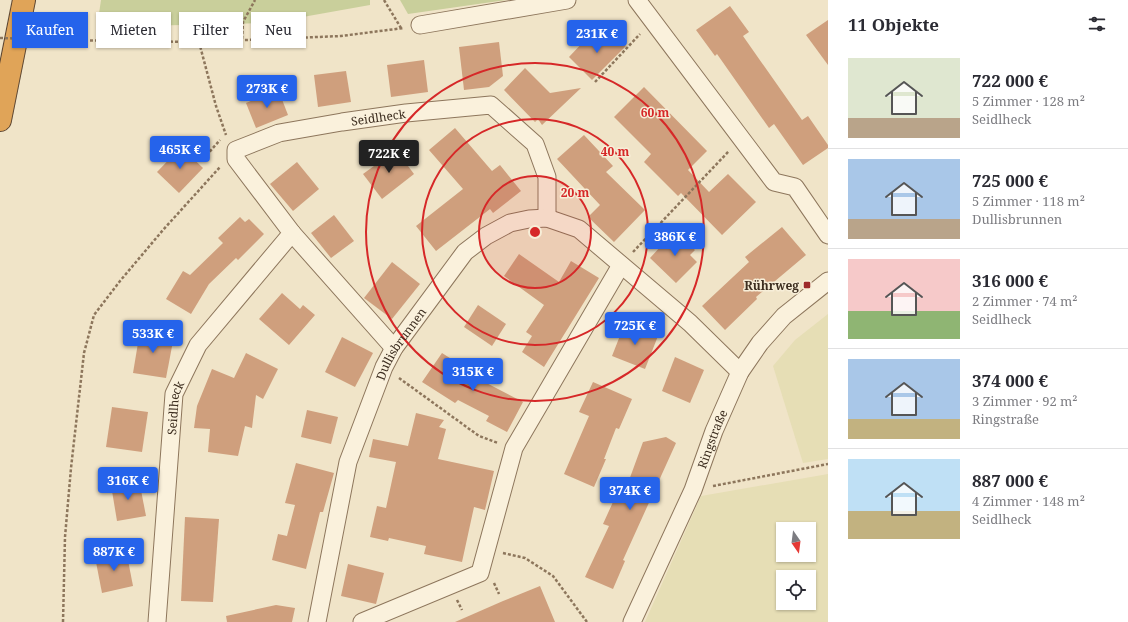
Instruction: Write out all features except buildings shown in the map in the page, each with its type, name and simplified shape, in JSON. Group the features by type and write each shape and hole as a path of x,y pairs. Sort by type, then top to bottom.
{"highway":[{"path":"0,120 24,0"}],"street":[{"path":"420,25 567,0"},
{"path":"637,0 774,182 795,188 828,235"},
{"name":"Seidlheck","path":"236,150 278,133 406,112 491,105 535,144 547,176 547,218"},
{"path":"236,150 236,159 292,233 394,348"},
{"name":"Dullisbrunnen","path":"317,622 348,462 384,367 394,348 465,252 486,236 510,223 547,218 579,229 690,323 740,372"},
{"name":"Seidlheck","path":"157,622 174,394 198,345 292,233"},
{"path":"362,622 480,573 514,448 621,265"},
{"name":"Ringstraße","path":"632,622 693,490 714,431 740,372 760,343 779,322 798,303 828,281"}],"path":[{"path":"243,22 255,0"},
{"path":"384,0 401,28"},
{"path":"595,82 653,21"},
{"path":"243,39 341,36 420,25"},
{"path":"0,38 179,42"},
{"path":"63,622 65,537 71,468 84,353 94,316 120,281 163,230 236,150 226,134 216,106 200,48"},
{"path":"203,159 226,134"},
{"path":"621,265 741,137"},
{"path":"384,367 479,436 514,448"},
{"path":"693,490 828,464"},
{"path":"487,550 525,558 553,576 587,622"}],"shaded area":[{"path":"828,314 828,459 803,463 773,366 795,340"},
{"path":"828,474 828,622 645,622 701,496"}],"green space":[{"path":"101,0 370,0 370,5 306,16 306,12 251,12 251,23 243,24 243,12 179,12 179,25 171,25 171,12 99,12"},
{"path":"400,0 506,0 408,14"}],"place":[{"name":"Rührweg","path":"807,285"}]}
